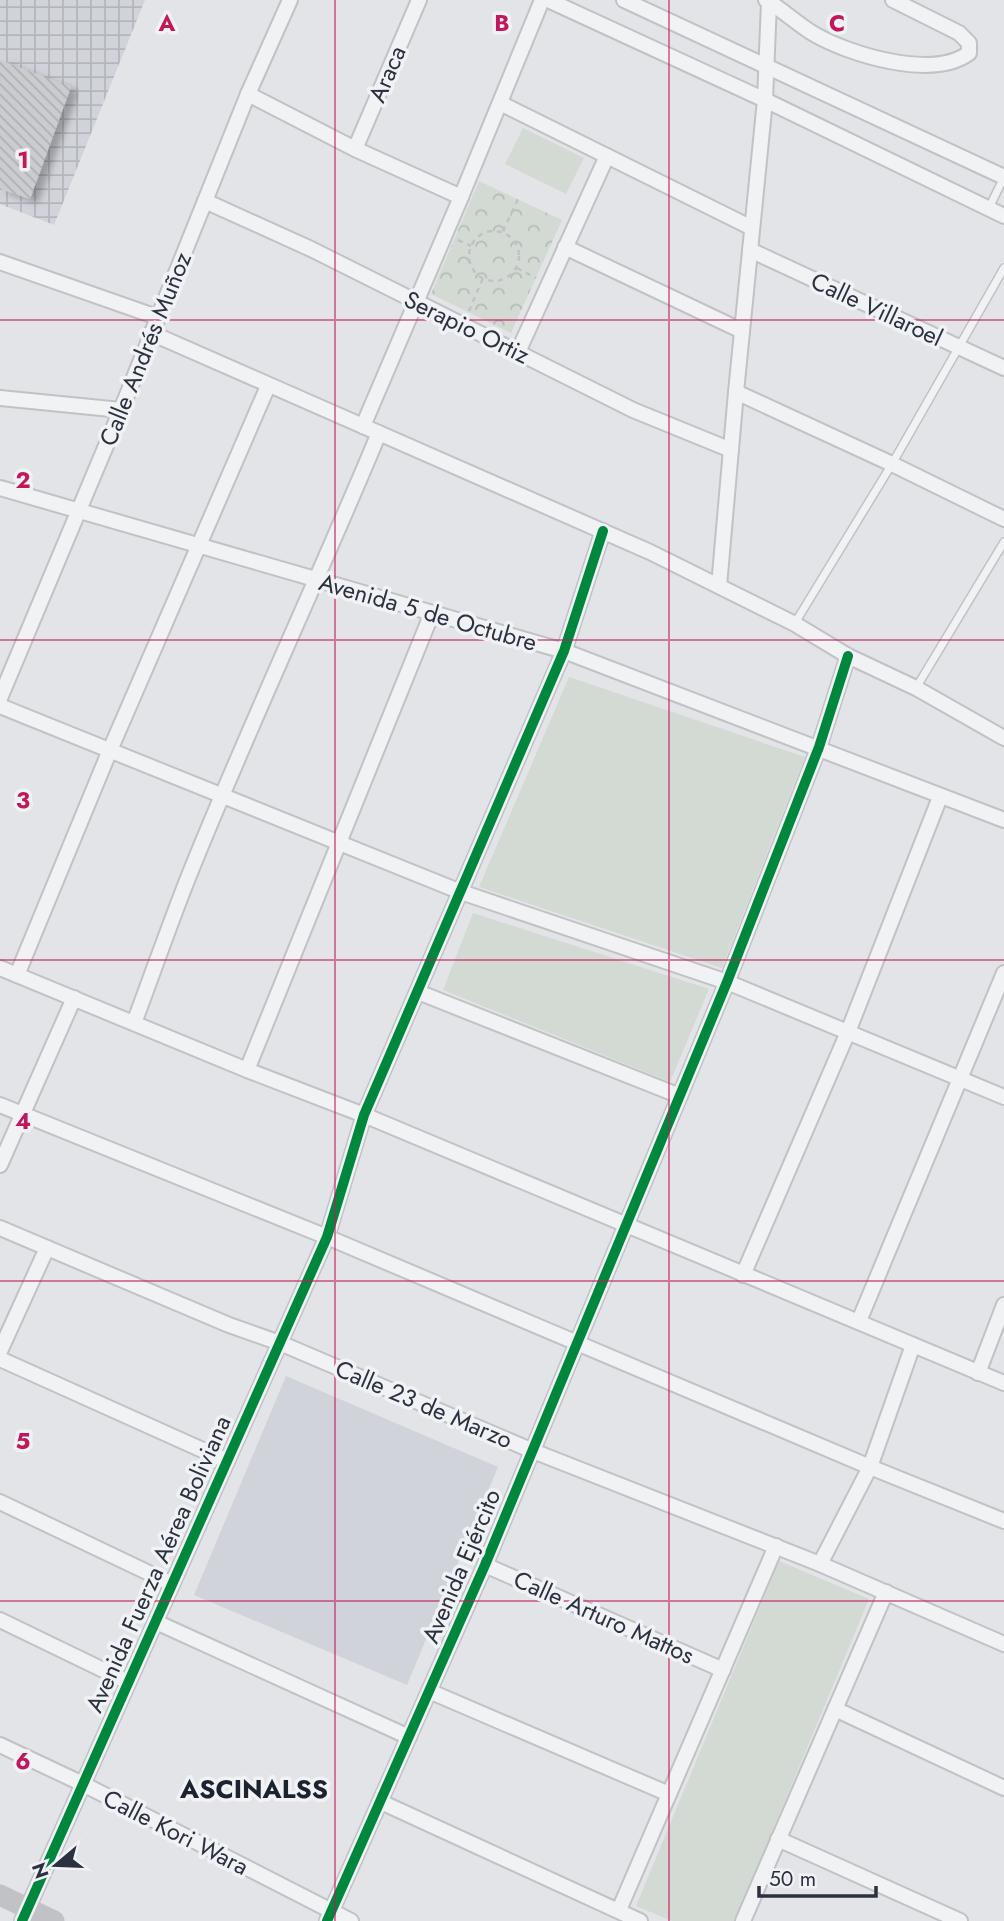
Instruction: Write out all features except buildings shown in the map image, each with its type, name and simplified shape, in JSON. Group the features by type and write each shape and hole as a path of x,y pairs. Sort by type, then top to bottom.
{"main road":[{"path":"0,1895 25,1915 54,1921"}],"street":[{"name":"Calle Andrés Muñoz","path":"0,698 121,410 248,94 290,0"},
{"name":"Araca","path":"355,149 419,0"},
{"path":"363,426 542,0"},
{"path":"548,0 765,100 1004,216"},
{"path":"624,0 1004,177"},
{"path":"767,1 814,34 836,45 888,61 946,63 969,53 969,43 959,33 892,0"},
{"path":"719,586 765,100 767,1"},
{"path":"248,94 355,149 461,197"},
{"path":"500,103 752,228"},
{"path":"518,352 607,156"},
{"name":"Serapio Ortiz","path":"205,201 311,249 633,410 731,450"},
{"path":"565,247 742,331"},
{"name":"Calle Villaroel","path":"750,250 1004,368"},
{"path":"0,262 157,317"},
{"path":"151,333 603,531 719,586 795,624 848,656 916,688 1004,738"},
{"path":"17,975 110,750 268,386"},
{"path":"736,391 1004,519"},
{"path":"0,398 121,410"},
{"path":"134,1023 187,880 379,433"},
{"name":"Avenida 5 de Octubre","path":"0,488 564,651 1004,820"},
{"name":"Avenida Fuerza Aérea Boliviana","path":"25,1915 327,1237 364,1115 564,651 603,531"},
{"path":"247,1070 432,613"},
{"name":"Avenida Ejército","path":"329,1917 485,1565 727,982 819,747 848,656"},
{"path":"0,706 461,892 727,982 1004,1097"},
{"path":"743,1275 848,1032 940,797"},
{"path":"0,968 364,1115 1004,1383"},
{"path":"859,1321 1004,973"},
{"path":"418,992 680,1096"},
{"path":"0,1165 74,998"},
{"path":"0,1105 327,1237 1004,1521"},
{"name":"Calle 23 de Marzo","path":"0,1228 533,1451 820,1564 1004,1644"},
{"path":"0,1351 47,1248"},
{"path":"978,1373 1004,1305"},
{"path":"820,1564 870,1467 913,1345"},
{"path":"0,1359 227,1461"},
{"path":"0,1502 172,1584"},
{"path":"620,1910 776,1546"},
{"name":"Calle Arturo Mattos","path":"485,1565 723,1670"},
{"path":"743,1921 886,1592"},
{"path":"0,1620 128,1682"},
{"path":"156,1622 409,1737"},
{"path":"429,1691 669,1794"},
{"path":"835,1709 1004,1788"},
{"name":"Calle Kori Wara","path":"0,1745 83,1784 329,1917 351,1921"},
{"path":"381,1802 640,1921"},
{"path":"778,1839 960,1921"}],"lane":[{"path":"989,209 1004,177"},
{"path":"795,624 892,464 1004,268"},
{"path":"916,688 1004,542"}],"path":[{"path":"502,232 518,200"},
{"path":"502,232 516,243 519,251 517,268 506,278 491,281 483,278 477,274 470,260 472,244 485,233 502,232"},
{"path":"517,268 548,284"},
{"path":"463,325 483,278"}],"shaded area":[{"path":"0,0 145,0 54,225 0,204"},
{"path":"286,1376 498,1467 407,1685 194,1595"}],"green space":[{"path":"523,128 584,158 566,194 505,164"},
{"path":"479,181 562,220 511,333 431,294"},
{"path":"569,677 805,757 722,968 479,887"},
{"path":"473,913 709,989 670,1082 443,990"},
{"path":"779,1561 869,1599 735,1921 672,1921 636,1906"}],"cycle path":[{"path":"22,1921 327,1237 364,1115 564,651 603,531"},
{"path":"327,1921 485,1565 727,982 819,747 848,656"}],"district":[{"name":"ASCINALSS","path":"254,1789"}]}
